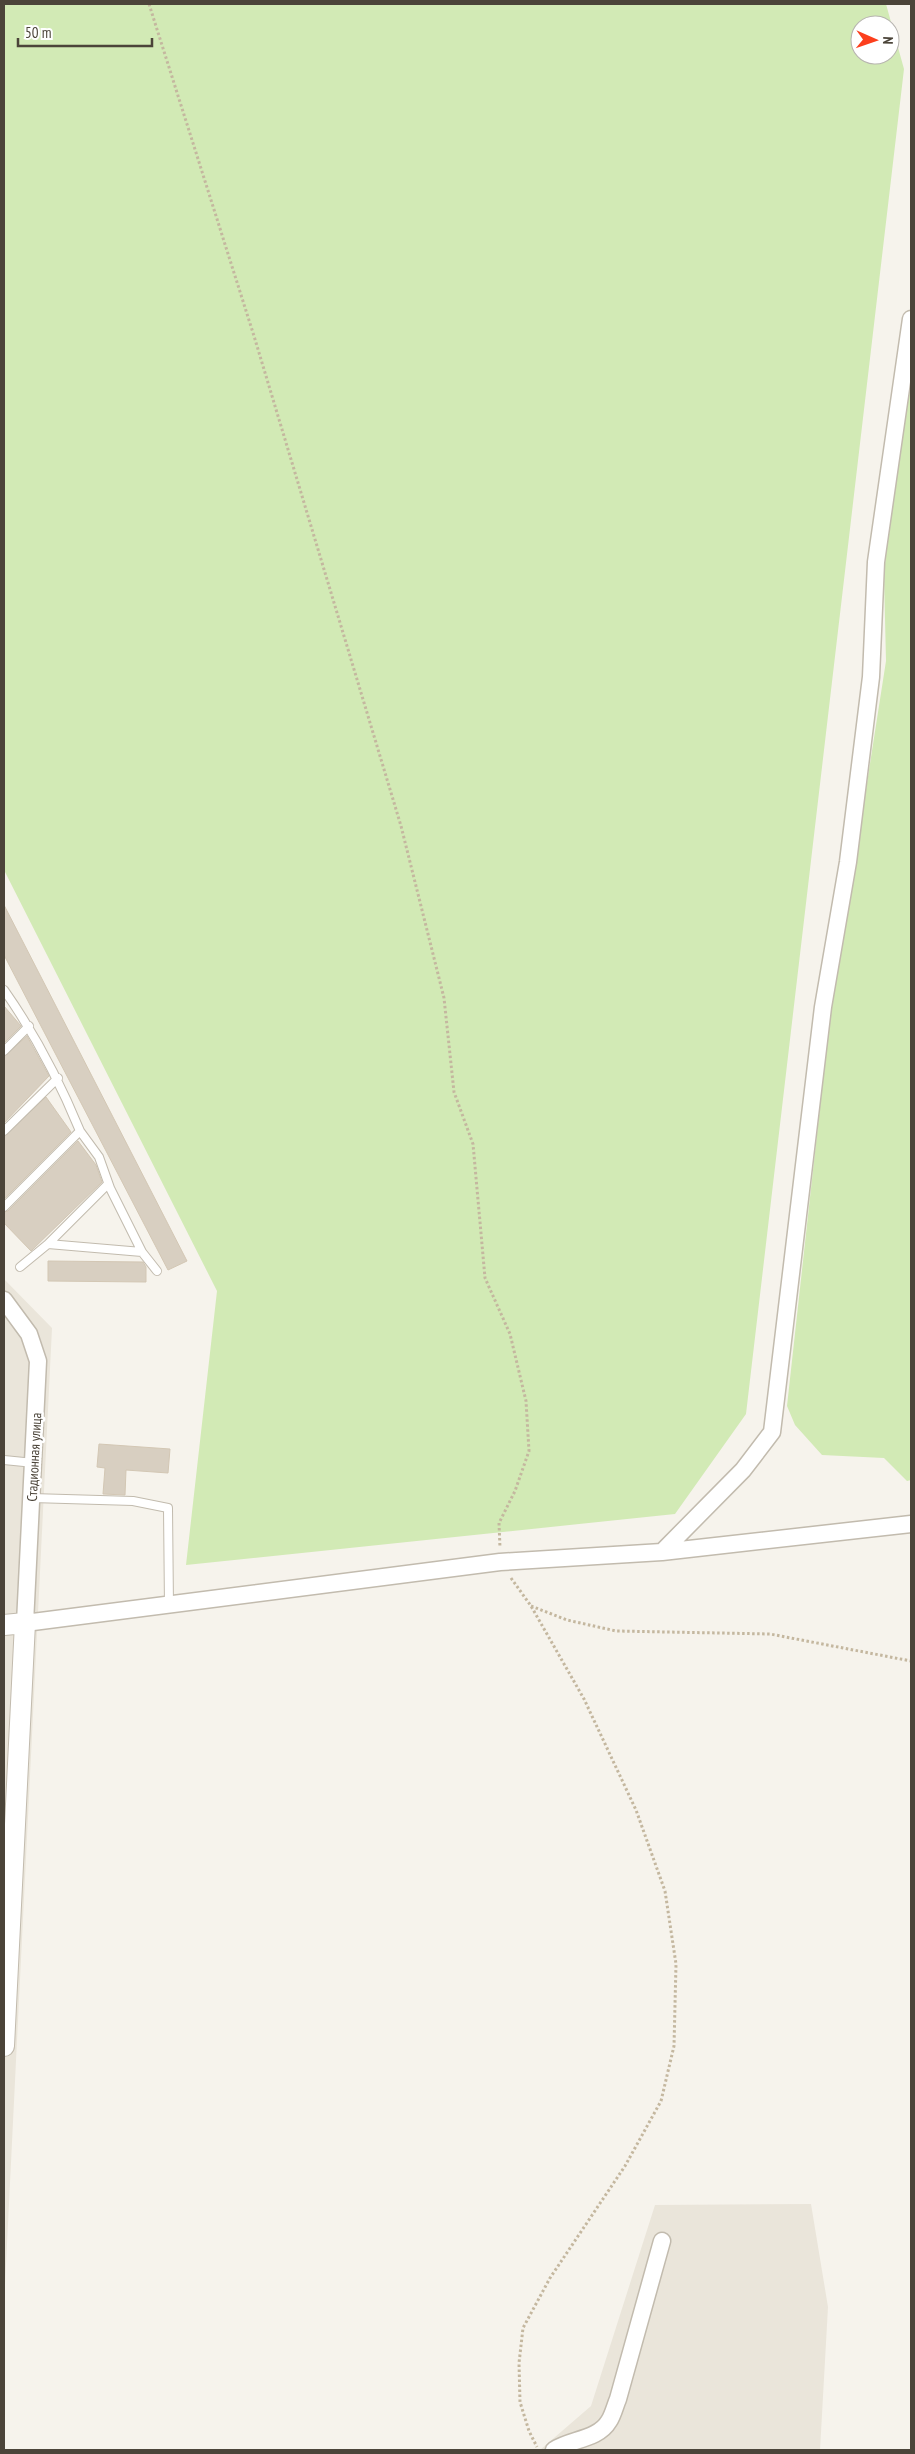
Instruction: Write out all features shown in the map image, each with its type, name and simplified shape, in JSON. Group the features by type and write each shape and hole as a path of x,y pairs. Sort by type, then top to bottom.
{"street":[{"path":"662,1552 743,1470 772,1432 823,1007 848,862 871,677 876,562 911,319"},
{"name":"Стадионная улица","path":"4,1300 29,1334 38,1361 25,1623"},
{"path":"4,1626 503,1566 662,1552 911,1524"},
{"path":"4,2046 25,1623"},
{"path":"554,2450 563,2443 594,2434 609,2423 618,2399 662,2241"}],"lane":[{"path":"4,990 30,1026 58,1078 80,1131 99,1157 108,1184 142,1252 156,1271"},
{"path":"4,1051 30,1026"},
{"path":"4,1131 58,1078"},
{"path":"4,1207 80,1131"},
{"path":"20,1267 48,1244 108,1184"},
{"path":"48,1244 142,1252"},
{"path":"4,1460 34,1463"},
{"path":"32,1498 133,1500 168,1508 169,1606"}],"path":[{"path":"149,4 254,336 398,817 444,998 454,1092 473,1144 486,1278 510,1334 526,1401 529,1451 515,1491 500,1523 503,1566 531,1606 584,1699 636,1810 665,1890 676,1964 674,2046 661,2101 624,2166 550,2278 524,2328 519,2363 520,2402 529,2431 539,2450"},
{"path":"531,1606 567,1620 616,1631 770,1634 911,1661"}],"shaded area":[{"path":"4,1279 52,1328 4,2305"},
{"path":"811,2204 828,2307 820,2450 540,2450 591,2406 655,2205"}],"green space":[{"path":"4,4 886,4 889,15 850,15 850,65 900,65 900,55 904,69 746,1414 675,1514 186,1565 217,1291 4,870"},
{"path":"911,380 911,1480 907,1481 884,1458 822,1455 795,1425 787,1406 834,980 845,924 886,661 884,576 891,495"}],"building":[{"path":"4,905 187,1261 168,1270 4,955"},
{"path":"4,1006 21,1026 4,1043"},
{"path":"27,1036 49,1076 4,1123 4,1056"},
{"path":"46,1097 71,1132 4,1199 4,1136"},
{"path":"78,1141 96,1165 102,1182 31,1251 4,1223 4,1212 8,1211"},
{"path":"48,1261 143,1262 146,1267 146,1282 48,1281"},
{"path":"99,1444 170,1449 168,1473 126,1470 125,1495 103,1494 105,1468 97,1467"}]}
